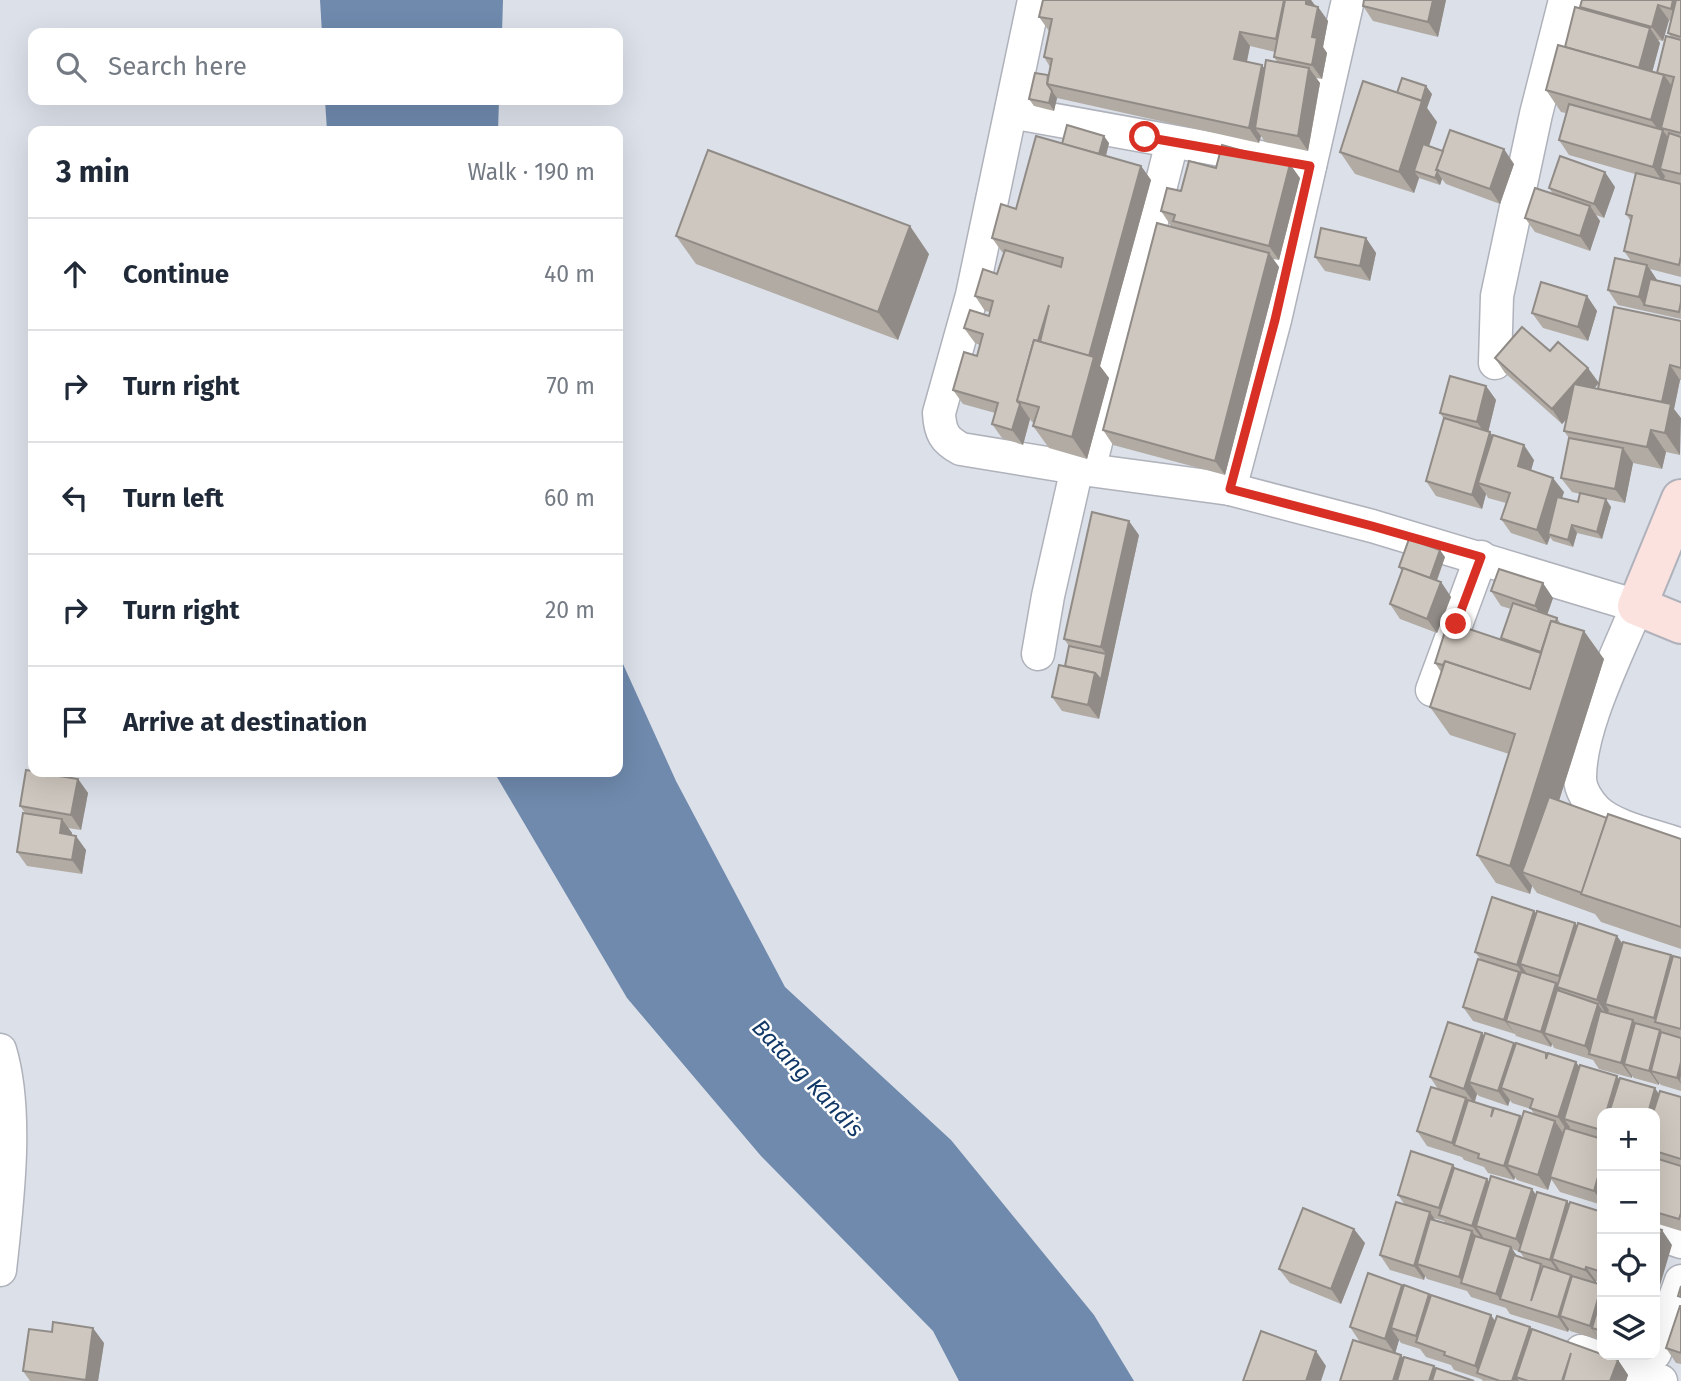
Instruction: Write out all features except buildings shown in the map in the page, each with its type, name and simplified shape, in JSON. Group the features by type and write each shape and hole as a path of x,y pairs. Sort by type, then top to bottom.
{"street":[{"path":"1034,0 972,295 939,413 940,430 946,441 961,449 1230,489 1481,557 1637,606 1681,624"},
{"path":"1495,363 1497,296 1536,114 1565,0"},
{"path":"1230,489 1275,320 1310,166 1341,1"},
{"path":"1011,112 1310,166"},
{"path":"1038,654 1048,596 1172,142"},
{"path":"1681,499 1597,706 1584,746 1580,781 1588,802 1600,813 1617,823 1681,845"},
{"path":"1432,690 1481,557"},
{"path":"0,1051 7,1076 9,1120 7,1207 0,1270"},
{"path":"1658,1234 1681,1242"},
{"path":"1549,1339 1652,1369 1681,1281"}],"water":[{"path":"320,0 503,0 502,28 322,28"},
{"path":"325,105 499,105 498,126 327,126"},
{"name":"Batang Kandis","path":"623,664 676,781 785,987 951,1140 1094,1315 1134,1381 959,1381 933,1331 761,1156 627,998 497,777 623,777"}],"route":[{"path":"1145,137 1310,166 1275,320 1230,489 1481,557 1456,624"}]}
